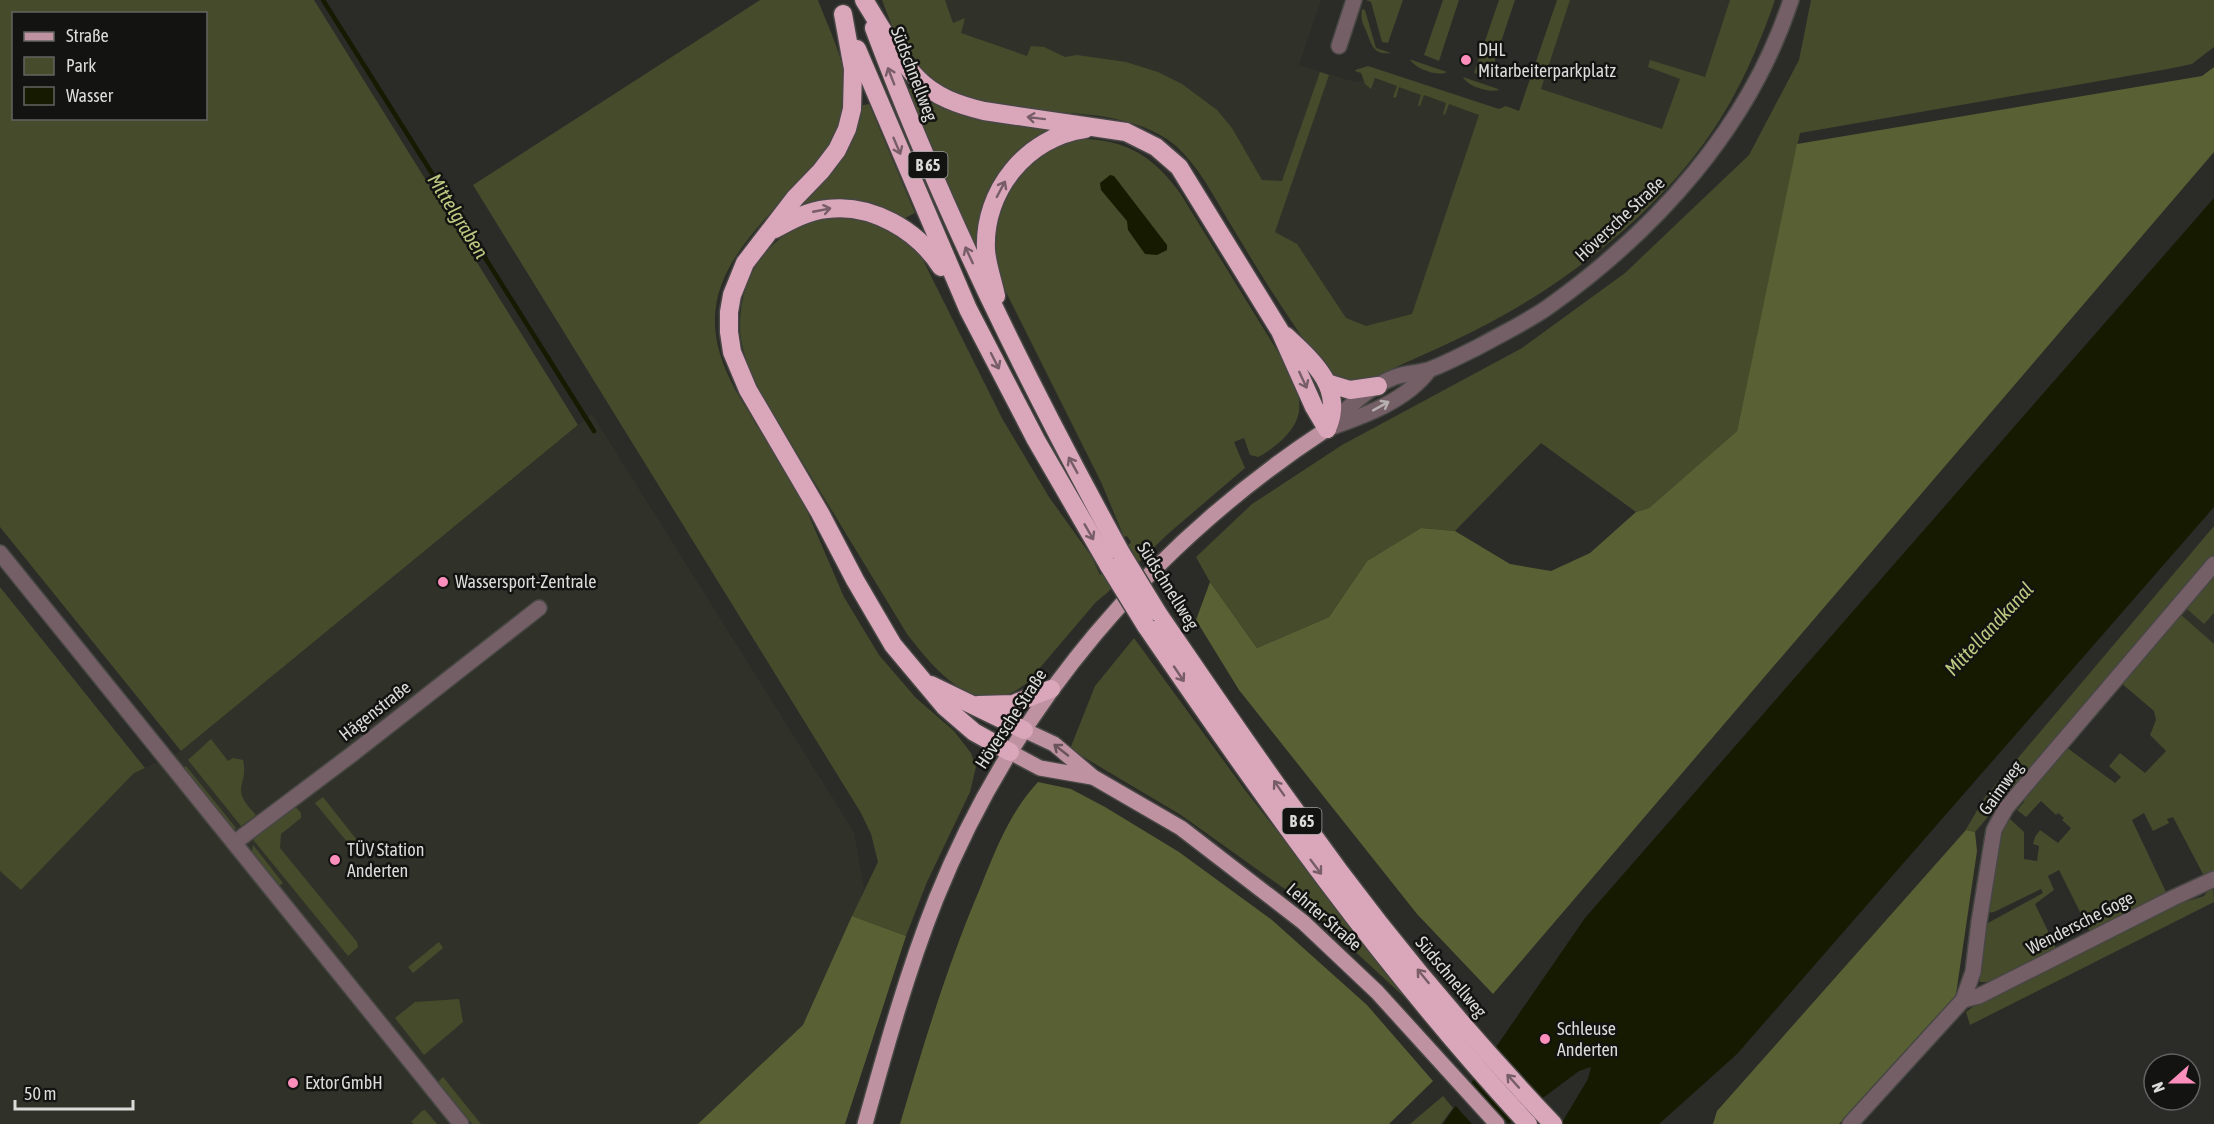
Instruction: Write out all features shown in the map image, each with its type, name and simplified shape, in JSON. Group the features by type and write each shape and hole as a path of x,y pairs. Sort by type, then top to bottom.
{"highway":[{"path":"863,0 917,78 937,94 962,106 984,111 1126,132 1142,138 1163,152 1179,167 1280,331 1314,407 1327,429"},
{"name":"Südschnellweg","path":"863,0 930,170 1002,327 1063,448 1115,559"},
{"path":"841,7 853,69 852,109 847,129 837,150 795,198 745,264 732,295 729,332 738,370 893,645 945,706 974,732 1010,752"},
{"name":"Südschnellweg","path":"841,7 872,88 968,309 1036,440 1291,834 1367,935 1453,1027 1553,1124"},
{"path":"1002,327 986,251 987,227 999,190 1023,158 1038,146 1074,130 1093,127"},
{"path":"768,233 799,217 827,209 847,208 867,212 902,228 919,240 933,254 968,309"},
{"path":"1280,331 1305,354 1327,383 1333,406 1332,417 1327,429"},
{"path":"1327,383 1350,390 1378,386"},
{"path":"925,683 1024,730"},
{"path":"973,705 1013,704 1051,689"},
{"name":"Südschnellweg","path":"1453,1027 1528,1124"}],"main road":[{"name":"Höversche Straße","path":"865,1124 910,970 936,899 958,848 1010,752 1051,689 1123,601 1166,556 1251,482 1327,429"},
{"name":"Lehrter Straße","path":"1024,730 1054,744 1093,777 1182,828 1263,890 1341,956 1377,992 1497,1124"},
{"name":"Lehrter Straße","path":"1010,752 1040,768 1093,777"}],"street":[{"path":"1339,46 1354,0"},
{"name":"Höversche Straße","path":"1327,429 1349,406 1394,377 1429,370 1477,347 1549,306 1605,264 1657,216 1694,174 1726,130 1750,91 1783,24 1791,0"},
{"name":"Höversche Straße","path":"1327,429 1366,414 1403,393 1419,382 1429,370"},
{"path":"0,553 461,1124"},
{"name":"Gaimweg","path":"1850,1124 1963,1000 1973,972 1994,830 2006,808 2214,564"},
{"name":"Hägenstraße","path":"234,843 539,608"},
{"name":"Wendersche Goge","path":"1963,1000 1979,996 2214,879"}],"shaded area":[{"path":"929,0 1321,0 1299,65 1355,82 1374,78 1527,129 1570,0 1759,0 1659,174 1592,257 1502,317 1303,339 1272,293 1214,141 976,69"},
{"path":"592,414 854,832 864,888 788,1124 0,1124 0,871 21,890 134,773 181,751"},
{"path":"2214,575 2214,672 2168,629"}],"green space":[{"path":"0,0 314,0 578,425 181,751 0,527"},
{"path":"760,0 818,0 841,59 845,96 839,122 828,145 814,165 754,232 724,278 716,303 715,329 721,358 736,391 804,504 844,597 879,655 916,698 954,731 971,753 976,767 970,792 927,882 906,936 852,916 878,862 871,834 861,813 473,185"},
{"path":"882,0 945,0 953,23 965,18 961,33 1027,56 1031,46 1044,47 1065,57 1077,55 1126,62 1158,72 1182,84 1217,110 1232,128 1262,180 1282,181 1320,72 1329,75 1275,232 1297,244 1346,318 1366,326 1412,314 1479,115 1449,104 1445,115 1443,114 1446,103 1424,95 1420,106 1418,105 1421,95 1399,87 1396,98 1393,97 1397,86 1375,78 1371,89 1365,84 1361,73 1355,70 1368,66 1499,109 1506,106 1519,111 1557,0 1570,0 1541,89 1662,129 1680,79 1648,67 1650,60 1705,77 1730,0 1775,0 1761,38 1725,112 1682,171 1636,219 1585,262 1530,300 1502,316 1375,377 1360,382 1346,382 1336,377 1314,354 1270,288 1205,182 1176,146 1152,131 1125,121 1084,114 1007,107 957,95 936,86 920,72 902,47"},
{"path":"1366,0 1403,0 1388,43 1382,42 1371,2"},
{"path":"1443,0 1459,0 1439,61 1424,55"},
{"path":"1499,0 1515,0 1489,78 1474,73"},
{"path":"1811,0 2214,0 2214,47 2192,64 2168,69 1800,133 1737,431 1649,508 1636,512 1541,443 1455,531 1421,528 1367,561 1329,617 1257,648 1210,582 1196,557 1252,504 1342,445 1522,348 1625,273 1749,155 1799,60"},
{"path":"1362,9 1365,10 1376,48 1391,53 1381,53 1372,46 1362,22"},
{"path":"1410,60 1447,72 1438,74 1427,71"},
{"path":"2214,67 2214,152 1493,994 1417,914 1239,690 1196,620 1210,582 1257,648 1329,617 1367,561 1421,528 1455,531 1510,564 1551,571 1590,553 1636,512 1649,508 1737,431 1797,144 2202,76"},
{"path":"1463,77 1498,89 1499,90 1478,88"},
{"path":"913,86 925,95 1050,129 979,234 977,244 973,244 907,91"},
{"path":"869,104 915,213 901,220 800,207 858,106"},
{"path":"1086,139 1102,140 1128,148 1151,162 1171,181 1286,365 1298,395 1299,413 1296,422 1282,440 1258,457 1250,455 1244,438 1234,442 1245,468 1169,533 1096,602 1027,683 1009,694 991,697 975,695 959,687 945,676 907,634 764,399 751,372 742,345 740,325 745,290 759,261 780,239 806,224 835,218 866,221 895,234 922,258 1003,420 1049,497 1092,557 1100,575 1131,542 1127,536 1124,537 1101,482 1003,286 993,251 994,232 1007,188 1043,152 1065,142"},
{"path":"2214,526 2214,556 1975,832 1965,831 1985,797"},
{"path":"2214,577 2214,613 2204,624 2187,609"},
{"path":"0,587 145,768 134,773 21,890 0,871"},
{"path":"2180,614 2214,644 2214,872 2204,876 2173,817 2167,819 2169,823 2153,831 2144,813 2132,820 2167,894 2090,932 2059,870 2048,876 2054,890 2035,904 2056,948 1988,982 1980,982 1986,924 2043,893 2041,889 1994,912 1987,913 2001,830 2010,819 2024,832 2024,859 2037,861 2039,846 2033,844 2040,830 2058,843 2071,828 2062,820 2064,818 2058,813 2056,815 2041,801 2026,817 2017,810 2024,802 2025,796 2066,747 2115,783 2121,777 2109,766 2120,753 2145,773 2166,751 2150,735 2156,720 2154,711 2121,683"},
{"path":"1134,638 1245,790 1414,1006 1296,897 1181,815 1070,749 1095,686"},
{"path":"211,739 228,761 233,758 243,760 244,776 241,792 256,815 241,826 188,760"},
{"path":"186,766 236,828 234,830 183,768"},
{"path":"1038,782 1071,789 1105,807 1179,852 1272,920 1367,1005 1433,1081 1389,1124 900,1124 937,1004 992,858 1019,806"},
{"path":"323,797 360,844 353,849 315,803"},
{"path":"294,805 301,813 301,818 281,834 280,848 357,942 358,947 348,956 251,837"},
{"path":"1966,830 1975,832 1977,851 1955,1001 1839,1124 1713,1124 1717,1111"},
{"path":"253,845 283,883 279,886 252,852"},
{"path":"2213,884 2214,902 1970,1025 1966,1012 1989,995 2162,909 2204,896"},
{"path":"852,916 906,936 845,1124 698,1124 803,1025"},
{"path":"439,942 443,948 413,973 408,967"},
{"path":"459,999 463,1022 424,1055 395,1018 415,1002"},
{"path":"443,1077 481,1124 472,1124 438,1082"},
{"path":"1443,1096 1453,1108 1441,1124 1410,1124"},
{"path":"425,1110 437,1124 411,1122 422,1111"}],"water":[{"path":"1110,175 1114,176 1167,245 1167,250 1157,255 1145,254 1128,230 1127,221 1101,190 1100,183"},
{"name":"Mittellandkanal","path":"2214,198 2214,507 1737,1054 1659,1124 1561,1124 1588,1079 1591,1067 1579,1071 1508,1124 1443,1124 1585,918"}],"pier":[{"path":"1469,1081 1509,1124 1472,1124 1453,1103"}],"waterway":[{"name":"Mittelgraben","path":"323,0 594,431"}],"place":[{"name":"DHL Mitarbeiterparkplatz","path":"1466,60"},
{"name":"Wassersport-Zentrale","path":"443,582"},
{"name":"TÜV Station Anderten","path":"335,860"},
{"name":"Schleuse Anderten","path":"1545,1039"},
{"name":"Extor GmbH","path":"293,1083"}]}
